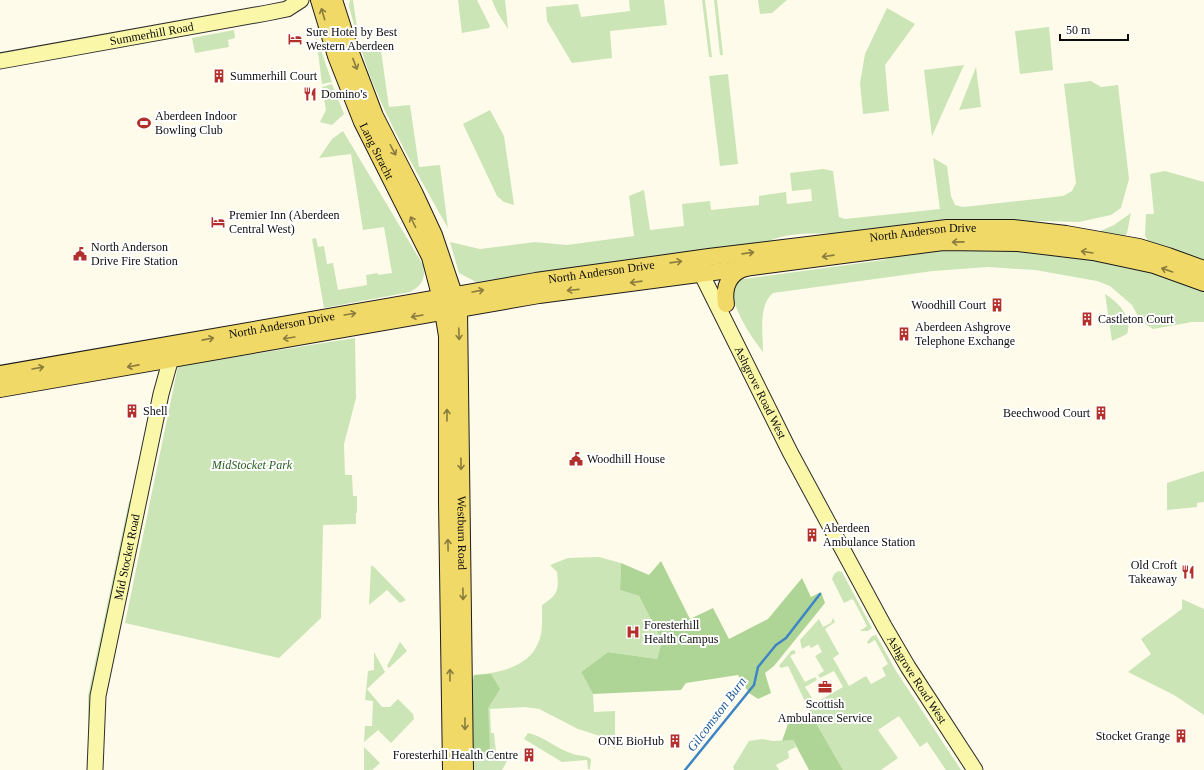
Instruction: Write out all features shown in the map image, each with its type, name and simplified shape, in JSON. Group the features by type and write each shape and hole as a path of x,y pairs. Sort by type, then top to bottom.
{"main road":[{"name":"Lang Stracht","path":"319,0 336,56 362,122 430,257 450,304"},
{"name":"Lang Stracht","path":"334,0 351,53 374,116 416,194 434,235 450,304"},
{"name":"North Anderson Drive","path":"0,389 170,352 257,329 450,304 536,281 705,265 916,231 990,227 1039,230 1111,242 1168,256 1204,269"},
{"name":"North Anderson Drive","path":"705,265 758,266 930,244 995,242 1043,245 1100,254 1154,265 1204,282"},
{"path":"726,304 724,294 728,282 742,270 758,266"},
{"name":"Westburn Road","path":"450,304 447,336 447,495 451,770"},
{"name":"Westburn Road","path":"450,304 465,770"},
{"name":"North Anderson Drive","path":"0,374 170,352"}],"street":[{"name":"Summerhill Road","path":"0,61 287,9 301,0"},
{"name":"Ashgrove Road West","path":"705,265 726,304 784,422 829,523"},
{"name":"Ashgrove Road West","path":"705,265 790,452 908,667 975,770"},
{"name":"Mid Stocket Road","path":"96,770 98,696 170,352"}],"green space":[{"path":"350,0 353,0 359,44 349,6"},
{"path":"458,0 477,0 490,26 489,28 462,33"},
{"path":"492,0 505,0 508,29 497,12"},
{"path":"629,0 664,0 667,25 610,31 612,58 572,63 547,21 546,7 578,4 581,17 630,11"},
{"path":"702,0 705,0 712,57 709,57"},
{"path":"714,0 717,0 723,55 720,55"},
{"path":"758,0 787,0 772,13 760,14"},
{"path":"887,8 915,24 885,65 889,111 863,114 860,83 865,54"},
{"path":"1049,27 1053,70 1020,74 1015,31"},
{"path":"234,30 235,38 228,40 229,47 195,53 192,38"},
{"path":"316,36 332,82 322,84"},
{"path":"380,44 389,107 410,105 419,167 440,165 448,228 393,127 373,82 360,47"},
{"path":"964,65 932,136 924,70"},
{"path":"976,67 981,107 959,110"},
{"path":"728,74 738,164 720,166 709,76"},
{"path":"1091,81 1101,87 1118,85 1129,179 1121,208 1111,215 1079,222 1040,221 834,236 833,233 792,235 769,241 476,282 459,273 450,242 480,249 535,242 567,245 634,236 629,196 644,190 650,230 684,226 682,204 710,201 711,210 759,205 759,196 786,192 787,204 812,201 811,189 792,191 790,173 823,169 833,171 839,217 845,219 940,209 933,158 947,166 951,196 955,205 963,207 1063,196 1072,191 1076,183 1064,84"},
{"path":"332,84 344,114 332,125 320,122 326,110 322,87"},
{"path":"490,110 504,136 514,205 504,202 497,196 463,124"},
{"path":"343,131 423,265 424,274 418,287 410,292 324,308 312,239 316,238 318,247 324,246 327,264 333,263 338,290 367,285 366,275 392,273 384,227 363,230 351,154 319,158 332,139"},
{"path":"1165,171 1204,182 1204,263 1152,246 1145,236 1146,214 1154,214 1150,174"},
{"path":"1131,213 1127,233 1124,237 1096,233 1114,225"},
{"path":"931,248 1035,249 1124,264 1204,290 1204,322 1192,322 1153,329 1140,320 1132,305 1110,286 1097,281 1035,270 988,267 933,271 773,293 768,298 763,312 763,352 743,322 733,298 731,289 737,280 884,260 904,252"},
{"path":"1105,294 1115,301 1123,311 1128,322 1127,334 1112,341"},
{"name":"MidStocket Park","path":"355,338 356,398 344,444 345,475 352,475 353,496 357,496 356,524 323,525 321,618 279,658 125,623 178,366"},
{"path":"1204,471 1204,502 1197,503 1197,507 1167,510 1167,483"},
{"path":"129,501 132,501 88,759 88,696"},
{"path":"599,557 621,563 620,590 639,596 662,641 657,659 608,652 581,672 593,694 594,712 615,711 615,749 603,737 578,729 539,709 525,707 490,709 491,733 494,733 496,752 497,754 502,751 510,756 502,770 473,770 471,688 474,675 513,667 530,656 536,648 542,630 542,605 554,595 558,583 557,572 550,565 568,558"},
{"path":"661,561 690,619 713,608 729,639 768,619 802,578 811,597 821,592 825,603 774,666 765,673 771,693 758,699 749,693 738,675 686,683 681,690 593,694 581,672 608,652 657,659 662,641 639,596 620,590 621,563 649,575"},
{"path":"371,566 373,566 406,600 400,603 387,590 369,605"},
{"path":"838,571 842,572 872,628 868,631 860,631 867,626 854,601 852,599 844,603 832,579 834,574"},
{"path":"1182,599 1204,609 1204,715 1174,695 1128,672 1151,654 1141,639 1182,609"},
{"path":"833,618 835,622 825,629 839,654 833,658 849,686 866,676 871,684 886,676 882,668 888,664 875,640 868,644 867,642 872,636 876,635 896,671 961,770 946,770 927,742 920,747 899,716 878,730 898,758 881,770 843,770 812,716 788,666 781,668 779,666 791,651 794,650 796,653 790,656 805,682 815,677 817,680 805,687 815,703 843,687 834,671 820,678 818,675 824,671 815,656 822,652 818,644 811,648 809,645 802,649 800,640 819,619 823,627 831,623"},
{"path":"400,642 407,651 389,668 387,666"},
{"path":"374,652 385,672 367,689 382,707 390,707 398,699 413,714 414,719 391,743 378,730 364,742 365,726 372,726 373,701 365,700 368,671 374,670"},
{"path":"491,674 500,689 488,708 490,749 473,759 471,688 474,675"},
{"path":"812,716 843,770 809,770 793,740 782,741 788,724"},
{"path":"528,733 540,737 567,752 591,759 590,769 588,769 587,760 562,762 524,739"},
{"path":"762,739 773,741 793,740 796,747 788,751 789,758 776,765 779,770 734,770 733,767 749,741"},
{"path":"364,747 380,763 372,770 364,770"}],"waterway":[{"name":"Gilcomston Burn","path":"685,770 754,685 758,667 776,645 786,638 820,594"}],"place":[{"name":"Sure Hotel by Best Western Aberdeen","path":"295,39"},
{"name":"Summerhill Court","path":"219,76"},
{"name":"Domino's","path":"310,94"},
{"name":"Aberdeen Indoor Bowling Club","path":"144,123"},
{"name":"Premier Inn (Aberdeen Central West)","path":"218,222"},
{"name":"North Anderson Drive Fire Station","path":"80,254"},
{"name":"Woodhill Court","path":"997,305"},
{"name":"Castleton Court","path":"1087,319"},
{"name":"Aberdeen Ashgrove Telephone Exchange","path":"904,334"},
{"name":"Shell","path":"132,411"},
{"name":"Beechwood Court","path":"1101,413"},
{"name":"Woodhill House","path":"576,459"},
{"name":"Aberdeen Ambulance Station","path":"812,535"},
{"name":"Old Croft Takeaway","path":"1188,572"},
{"name":"Foresterhill Health Campus","path":"633,632"},
{"name":"Scottish Ambulance Service","path":"825,687"},
{"name":"Stocket Grange","path":"1181,736"},
{"name":"ONE BioHub","path":"675,741"},
{"name":"Foresterhill Health Centre","path":"529,755"}]}
